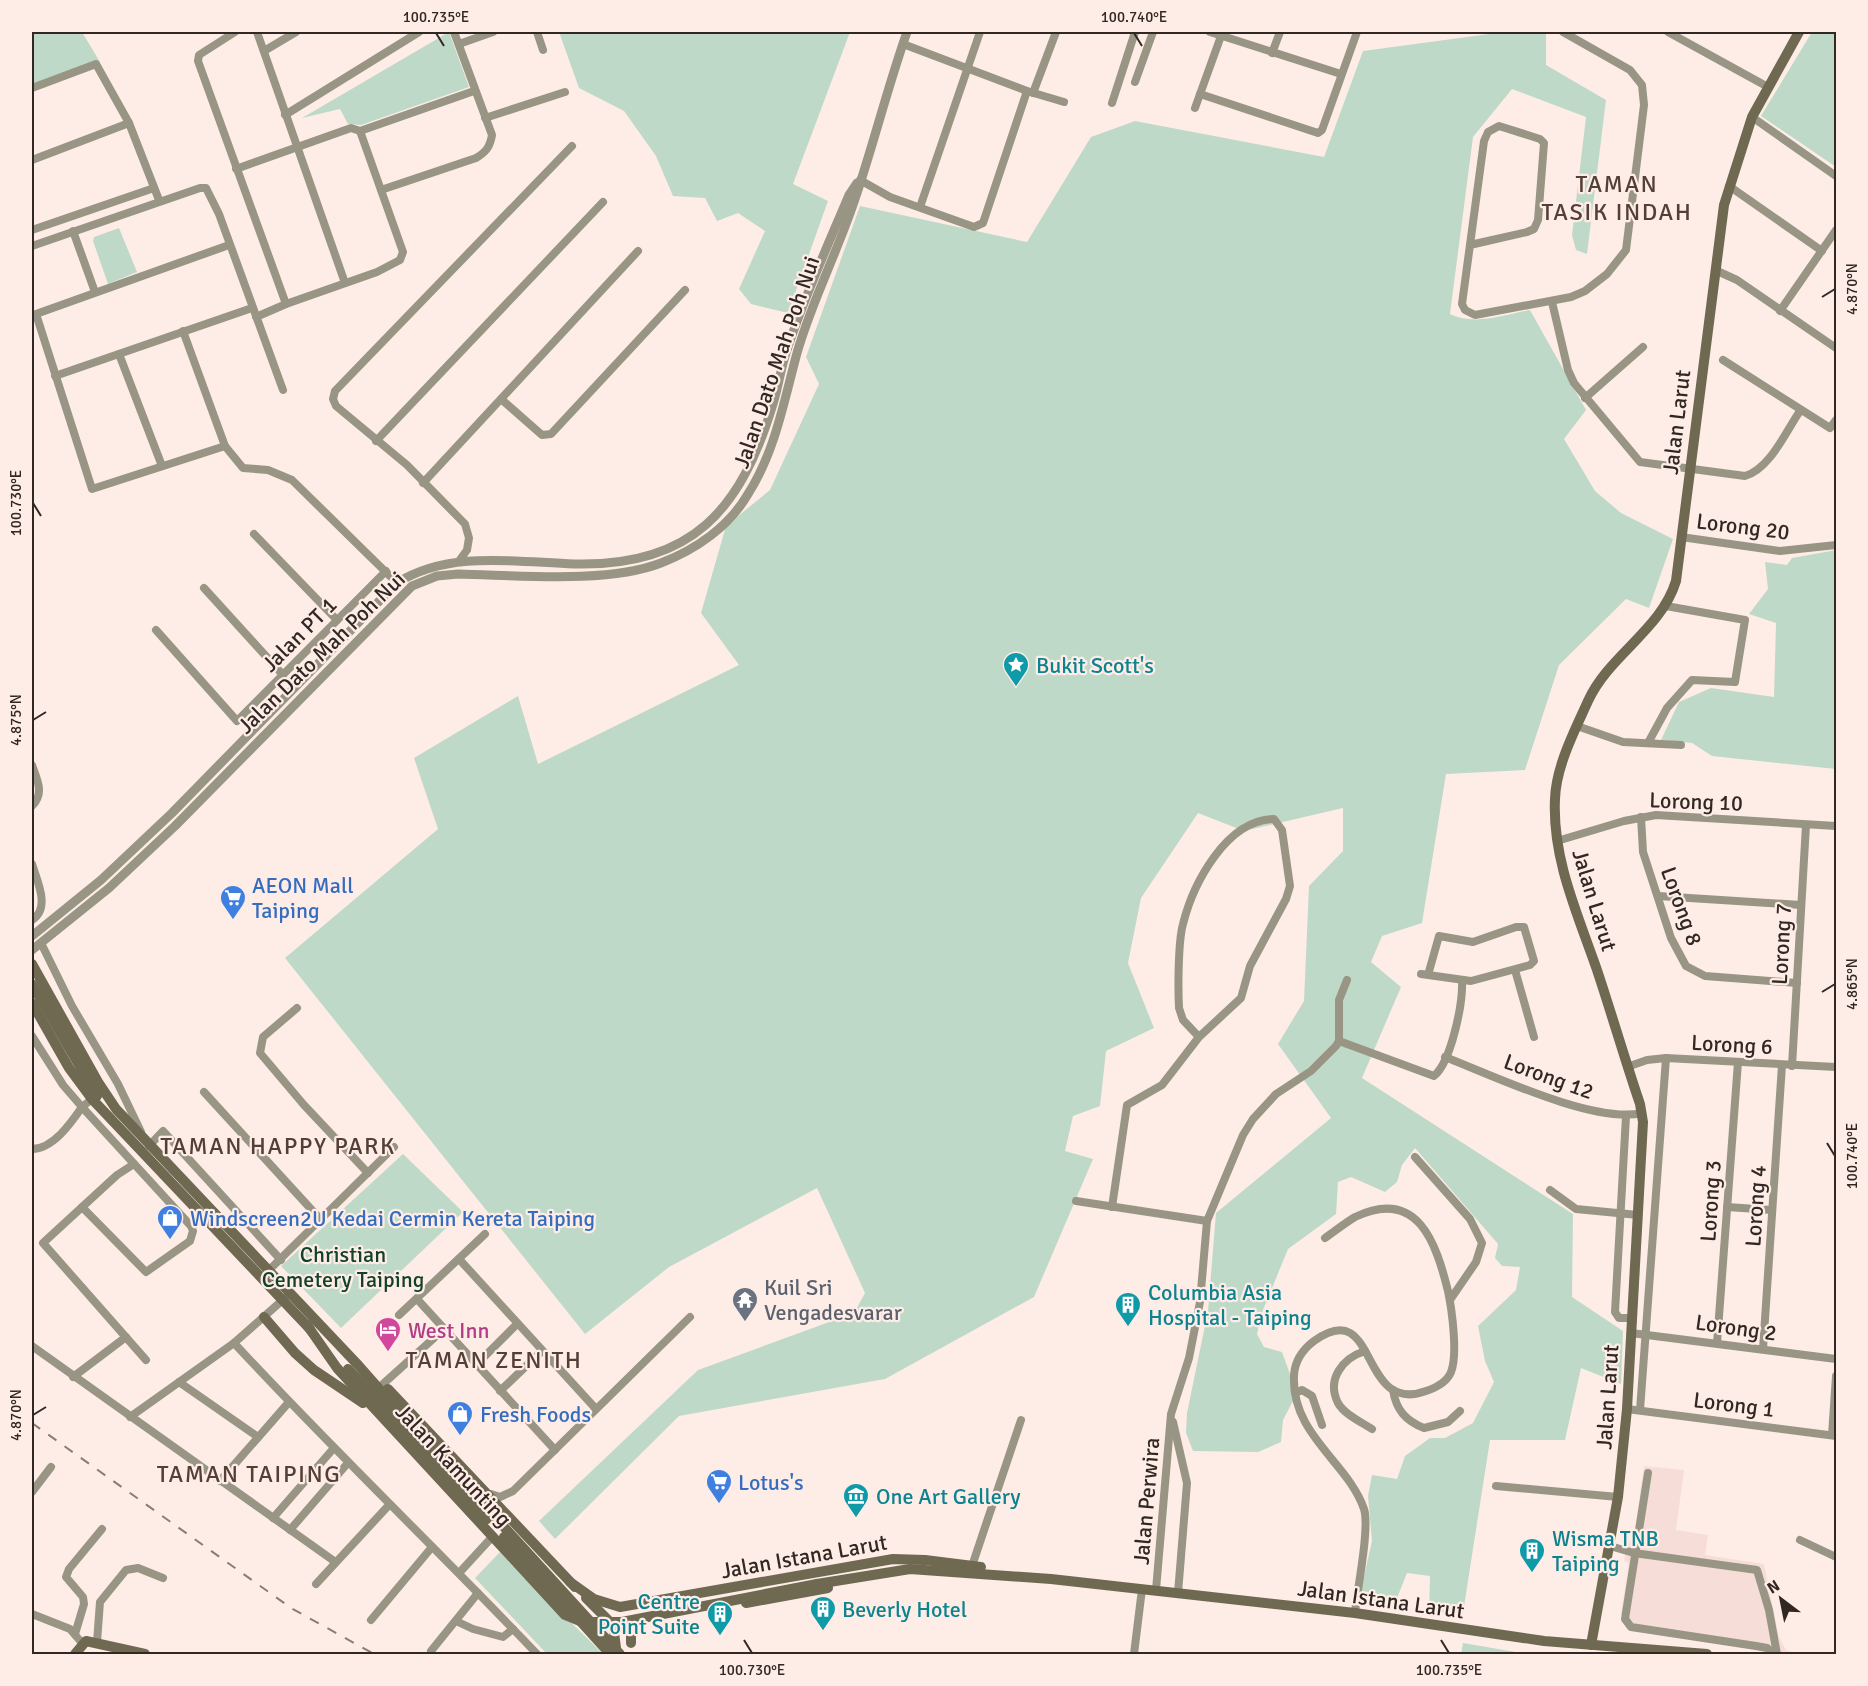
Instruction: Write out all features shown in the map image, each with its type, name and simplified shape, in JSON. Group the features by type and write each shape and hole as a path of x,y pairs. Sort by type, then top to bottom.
{"main road":[{"name":"Jalan Larut","path":"1591,1645 1611,1546 1627,1409 1642,1113 1564,875 1557,841 1557,783 1578,726 1601,679 1666,606 1676,581 1720,225 1729,186 1752,117 1799,32"},
{"name":"Jalan Kamunting","path":"32,964 98,1082 116,1109 265,1274"},
{"path":"32,984 108,1115"},
{"name":"Jalan Kamunting","path":"32,1003 69,1068 92,1099 287,1297 359,1366 383,1384 570,1582"},
{"name":"Jalan Kamunting","path":"287,1297 321,1350 565,1616 582,1622 611,1623"},
{"path":"264,1317 295,1353 314,1370 383,1417"},
{"name":"Jalan Kamunting","path":"307,1325 408,1427 616,1653"},
{"name":"Jalan Kamunting","path":"359,1366 408,1427"},
{"name":"Jalan Istana Larut","path":"618,1607 893,1559 972,1566 1051,1579"},
{"name":"Jalan Istana Larut","path":"616,1653 614,1632 622,1622 818,1584 923,1569 1156,1590 1355,1613 1478,1632 1591,1645 1707,1654"},
{"name":"Jalan Istana Larut","path":"611,1623 640,1622 858,1583 887,1574"},
{"path":"570,1582 594,1599 618,1607 611,1616 611,1623"},
{"path":"570,1582 589,1611 588,1617 582,1622"},
{"path":"570,1582 611,1623"},
{"path":"631,1643 631,1632 640,1622"},
{"path":"75,1654 78,1638 145,1654"}],"street":[{"path":"235,32 199,55 198,61 286,304"},
{"path":"257,32 345,283"},
{"path":"264,51 296,32"},
{"path":"285,115 419,32"},
{"path":"381,190 483,154 491,142 492,135 454,32"},
{"path":"459,44 493,32"},
{"path":"537,32 543,51"},
{"name":"Jalan Dato Mah Poh Nui","path":"32,950 109,888 175,826 412,586 437,576 458,574 603,575 632,572 685,552 726,522 748,496 768,454 784,408 797,353 856,198 907,32"},
{"path":"920,207 966,66 980,32"},
{"path":"860,180 890,197 974,227 983,223 1030,92 1056,32"},
{"path":"1112,103 1135,32"},
{"path":"1136,82 1153,32"},
{"path":"1210,32 1341,75"},
{"path":"1272,53 1280,32"},
{"path":"1200,94 1318,133 1322,130 1357,32"},
{"path":"1470,245 1534,229 1538,220 1545,149 1540,140 1499,126 1488,132 1484,141 1462,304 1469,313 1475,315 1552,302 1585,291 1618,263 1626,250 1644,105 1642,85 1630,70 1563,32"},
{"path":"1668,32 1768,87"},
{"path":"1195,108 1221,36"},
{"path":"903,44 1030,92 1064,102"},
{"path":"32,88 96,64 129,123 159,200"},
{"path":"236,169 351,128 360,131 474,91"},
{"path":"485,118 565,92"},
{"path":"1752,117 1836,176"},
{"path":"32,159 129,123"},
{"path":"256,317 392,266 400,260 403,252 360,131"},
{"path":"459,561 467,550 469,538 465,524 407,465 336,406 333,399 335,391 572,146"},
{"name":"Jalan Dato Mah Poh Nui","path":"32,936 101,880 172,813 402,580 419,570 459,561 602,564 629,562 679,542 718,514 738,490 757,451 773,405 786,350 849,195 860,180"},
{"path":"1729,186 1822,251"},
{"path":"154,188 32,230 34,245 159,200 206,188 219,214 283,390"},
{"path":"376,441 603,202"},
{"path":"1780,311 1836,230"},
{"path":"74,231 95,292"},
{"path":"225,446 92,489 36,314 229,245"},
{"path":"423,483 638,251"},
{"path":"1715,270 1737,280 1836,348"},
{"path":"501,399 542,435 551,434 685,290"},
{"path":"1552,302 1568,370 1585,398 1640,462 1745,476 1752,474 1767,460 1800,411"},
{"path":"55,376 252,308"},
{"path":"183,331 225,446 243,468 268,470 292,480 386,571 412,586"},
{"path":"1585,398 1643,347"},
{"path":"119,354 162,466"},
{"path":"1723,360 1830,428 1836,420"},
{"path":"254,534 337,620"},
{"name":"Lorong 20","path":"1682,537 1780,551 1836,545"},
{"path":"467,550 472,561"},
{"name":"Jalan PT 1","path":"156,630 237,721 386,571"},
{"path":"204,588 283,675"},
{"path":"1648,743 1677,694 1692,680 1735,682 1745,620 1666,606"},
{"path":"1578,726 1610,739 1681,745"},
{"path":"32,765 40,791 39,797 32,806"},
{"name":"Lorong 10","path":"1557,841 1641,817 1656,815 1836,826"},
{"name":"Lorong 8","path":"1641,817 1643,852 1678,955 1695,971 1705,976 1797,983"},
{"path":"1112,1207 1127,1105 1162,1085 1199,1037 1241,998 1253,959 1288,893 1290,876 1287,850 1281,826 1274,819 1245,826 1227,842 1206,870 1183,923 1179,1008 1183,1020 1199,1037"},
{"name":"Lorong 7","path":"1792,1066 1806,825"},
{"path":"32,864 43,902 37,917 32,920"},
{"path":"1658,896 1801,905"},
{"path":"1522,927 1534,961 1530,965 1515,970 1482,979 1462,981 1425,974 1437,936 1473,942 1522,927"},
{"path":"41,943 72,1006 123,1093 147,1143 163,1131 281,1260"},
{"path":"1515,970 1533,1037"},
{"path":"1347,980 1339,1000 1338,1041 1434,1076 1440,1072 1462,1001 1462,981"},
{"path":"297,1008 263,1037 260,1053 297,1098 368,1173"},
{"path":"32,1036 63,1085 193,1231 190,1241 146,1272 82,1207"},
{"name":"Jalan Perwira","path":"1156,1590 1171,1414 1189,1358 1200,1302 1207,1221 1239,1144 1253,1119 1276,1094 1324,1060 1338,1041"},
{"name":"Lorong 12","path":"1445,1057 1594,1113 1626,1116 1642,1113"},
{"name":"Lorong 6","path":"1628,1067 1647,1060 1666,1058 1836,1067"},
{"name":"Jalan Larut","path":"1640,1410 1666,1058"},
{"name":"Lorong 3","path":"1717,1343 1738,1062"},
{"name":"Lorong 4","path":"1763,1349 1782,1065"},
{"path":"204,1092 321,1220"},
{"path":"32,1149 45,1146 71,1124 82,1107 92,1099"},
{"path":"1626,1116 1615,1312 1619,1318 1632,1318"},
{"path":"265,1274 394,1148"},
{"path":"1415,1157 1470,1219 1482,1243 1476,1262 1450,1300"},
{"path":"134,1164 117,1176 43,1243 146,1360"},
{"path":"1550,1190 1576,1209 1638,1215"},
{"path":"1076,1200 1207,1221"},
{"path":"1727,1207 1772,1210"},
{"path":"1325,1238 1355,1217 1392,1209 1406,1213 1422,1222 1432,1237 1450,1300 1454,1358 1451,1373 1442,1383 1417,1394 1400,1394 1394,1390 1375,1373 1353,1332 1341,1328 1321,1336 1306,1347 1296,1360 1295,1393 1303,1419 1363,1507 1365,1516 1355,1613"},
{"path":"399,1315 485,1234"},
{"path":"459,1259 596,1409"},
{"path":"130,1417 234,1343 287,1297"},
{"path":"417,1299 555,1450"},
{"path":"505,1514 504,1504 513,1491 690,1317"},
{"path":"476,1365 517,1324"},
{"path":"383,1384 444,1329"},
{"name":"Lorong 2","path":"1631,1333 1836,1359"},
{"path":"73,1377 126,1337"},
{"path":"234,1343 347,1464 460,1572 537,1654"},
{"path":"32,1346 334,1561"},
{"path":"500,1391 542,1351"},
{"path":"1365,1351 1347,1360 1338,1368 1335,1392 1338,1403 1346,1412 1372,1429"},
{"path":"1834,1435 1836,1376"},
{"path":"179,1382 258,1437"},
{"path":"1295,1393 1302,1390 1312,1396 1322,1425"},
{"path":"1394,1390 1395,1401 1406,1418 1424,1428 1448,1422 1461,1411"},
{"path":"220,1481 289,1402"},
{"name":"Lorong 1","path":"1627,1409 1834,1435"},
{"name":"Jalan Perwira","path":"1171,1414 1187,1483 1178,1593"},
{"path":"972,1566 1021,1420"},
{"path":"273,1518 333,1449"},
{"path":"290,1530 347,1464"},
{"path":"32,1492 51,1467"},
{"path":"1648,1473 1624,1614 1631,1627 1767,1648 1776,1654"},
{"path":"1496,1486 1618,1497"},
{"path":"484,1490 500,1497 513,1491"},
{"path":"316,1584 334,1561 388,1504"},
{"path":"32,1614 78,1638 84,1604 82,1597 66,1577 69,1569 102,1529"},
{"path":"460,1572 493,1536"},
{"path":"1800,1540 1836,1557"},
{"path":"1611,1546 1634,1553 1757,1570 1769,1610 1776,1654"},
{"path":"371,1620 432,1547"},
{"path":"97,1642 100,1602 126,1570 138,1568 163,1578"},
{"path":"1134,1654 1142,1589"},
{"path":"431,1652 478,1593"},
{"path":"456,1621 502,1637 513,1629"}],"shaded area":[{"path":"1644,1466 1684,1470 1676,1530 1708,1535 1705,1555 1764,1564 1779,1637 1786,1650 1797,1654 1767,1654 1764,1649 1629,1629 1621,1614 1629,1563 1624,1561 1627,1544 1634,1537"}],"green space":[{"path":"32,32 82,32 100,62 33,85"},
{"path":"449,32 469,87 361,125 348,124 340,109 302,118"},
{"path":"559,32 850,32 793,184 828,201 788,313 751,304 739,289 765,231 738,213 717,221 705,198 673,196 656,156 624,111 579,88"},
{"path":"1504,32 1546,32 1546,65 1606,100 1587,254 1576,250 1572,235 1586,117 1512,89 1473,137 1450,314 1479,319 1530,310 1586,410 1564,439 1595,491 1621,513 1673,539 1649,608 1626,599 1559,665 1525,770 1446,774 1422,923 1382,936 1371,962 1401,987 1362,1078 1573,1214 1572,1297 1623,1331 1621,1384 1581,1368 1565,1440 1490,1440 1463,1613 1429,1612 1430,1576 1407,1573 1395,1603 1358,1603 1372,1541 1368,1496 1372,1475 1397,1479 1405,1456 1430,1438 1445,1438 1473,1423 1494,1382 1485,1361 1478,1326 1516,1290 1520,1267 1502,1266 1495,1258 1498,1244 1415,1148 1402,1165 1397,1182 1385,1192 1351,1177 1338,1182 1336,1214 1288,1249 1261,1315 1257,1334 1264,1347 1282,1352 1290,1374 1294,1399 1283,1420 1281,1442 1258,1452 1193,1451 1186,1433 1187,1413 1208,1311 1216,1213 1331,1118 1278,1044 1304,1001 1309,886 1343,851 1343,808 1244,831 1198,813 1141,898 1128,963 1154,1028 1106,1051 1100,1106 1073,1116 1065,1151 1093,1159 1034,1297 885,1379 679,1416 555,1539 539,1521 698,1370 854,1313 865,1293 817,1188 669,1267 585,1334 285,958 438,829 414,758 518,696 538,764 739,665 701,613 726,526 770,490 819,384 806,357 860,206 1027,242 1091,137 1135,121 1324,157 1363,51"},
{"path":"1812,32 1836,33 1836,167 1761,116"},
{"path":"119,228 137,272 108,284 93,241 94,237"},
{"path":"1836,550 1836,769 1712,756 1692,743 1661,740 1679,702 1711,688 1774,697 1776,623 1749,614 1768,589 1765,562 1787,565 1792,558"},
{"name":"Christian Cemetery Taiping","path":"403,1154 463,1212 341,1328 281,1266"},
{"path":"500,1552 603,1654 547,1654 475,1578"},
{"path":"1463,1643 1528,1654 1461,1654"}],"railway":[{"path":"32,1423 291,1608 374,1654"}],"place":[{"name":"Bukit Scott's","path":"1016,688"},
{"name":"AEON Mall Taiping","path":"233,921"},
{"name":"Windscreen2U Kedai Cermin Kereta Taiping","path":"170,1241"},
{"name":"Kuil Sri Vengadesvarar","path":"745,1323"},
{"name":"Columbia Asia Hospital - Taiping","path":"1128,1328"},
{"name":"West Inn","path":"388,1353"},
{"name":"Fresh Foods","path":"460,1437"},
{"name":"Lotus's","path":"719,1505"},
{"name":"One Art Gallery","path":"856,1519"},
{"name":"Wisma TNB Taiping","path":"1532,1574"},
{"name":"Beverly Hotel","path":"823,1632"},
{"name":"Centre Point Suite","path":"720,1637"}],"district":[{"name":"TAMAN TASIK INDAH","path":"1617,198"},
{"name":"TAMAN HAPPY PARK","path":"278,1146"},
{"name":"TAMAN ZENITH","path":"494,1360"},
{"name":"TAMAN TAIPING","path":"249,1474"}]}
